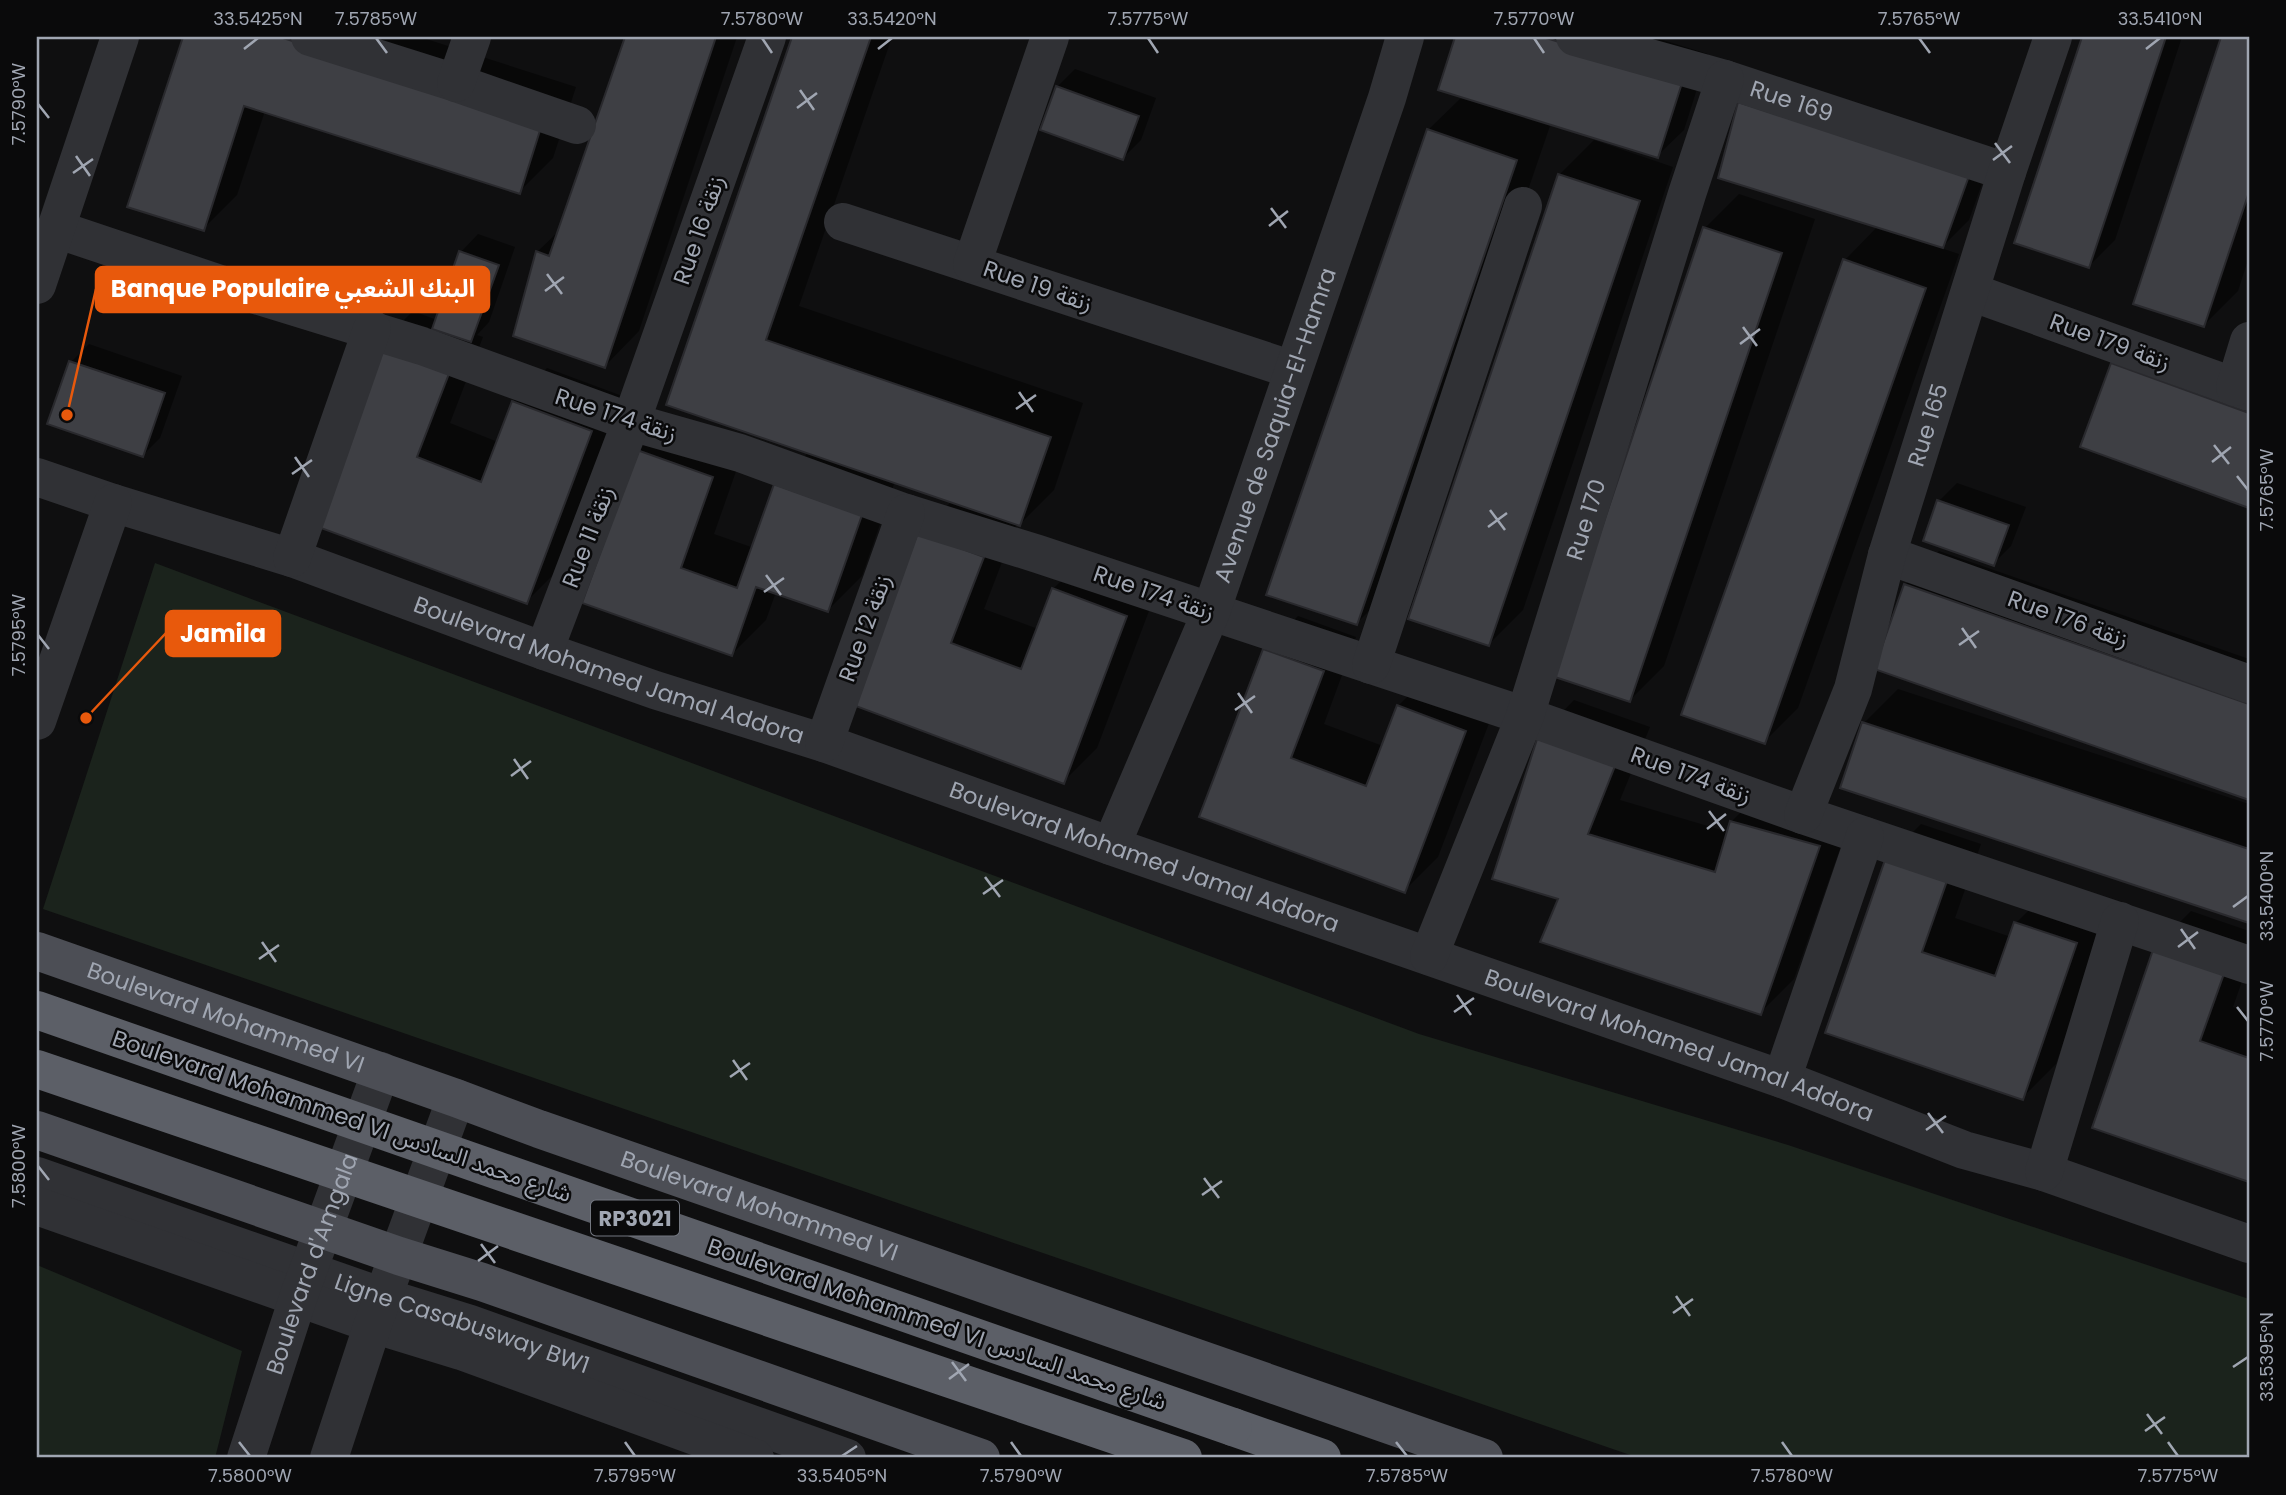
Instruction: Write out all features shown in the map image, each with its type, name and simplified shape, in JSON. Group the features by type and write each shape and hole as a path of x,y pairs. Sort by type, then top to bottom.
{"highway":[{"name":"Boulevard Mohammed VI شارع محمد السادس","path":"37,1010 1322,1458"},
{"name":"Boulevard Mohammed VI شارع محمد السادس","path":"37,1069 1183,1458"}],"main road":[{"name":"Boulevard Mohammed VI","path":"37,951 1484,1458"},
{"path":"37,1130 399,1256 482,1282 981,1458"}],"street":[{"path":"37,285 120,37"},
{"path":"310,37 577,125"},
{"path":"456,83 472,37"},
{"name":"Rue 16 زنقة","path":"631,422 767,37"},
{"name":"Rue 19 زنقة","path":"1050,37 972,264 1293,370"},
{"name":"Avenue de Saquia-El-Hamra","path":"1111,846 1211,612 1387,98 1405,37"},
{"name":"Rue 169","path":"1575,37 1725,79 2007,172"},
{"name":"Rue 165","path":"1803,815 1853,689 1887,555 2007,172 2053,37"},
{"name":"Rue 170","path":"1429,956 1525,716 1725,79"},
{"path":"1371,665 1523,206"},
{"path":"843,222 972,264"},
{"name":"Rue 174 زنقة","path":"56,229 220,284 372,329 631,422 740,453 906,513 1038,554 1525,716 1803,815 2249,965"},
{"name":"Rue 179 زنقة","path":"1971,292 2242,389"},
{"path":"292,558 372,329"},
{"path":"2242,389 2249,341"},
{"name":"Rue 11 زنقة","path":"544,651 631,422"},
{"name":"Boulevard Mohamed Jamal Addora","path":"37,477 292,558 655,690 824,743 1111,846 1782,1079 1964,1150 2043,1172 2249,1244"},
{"path":"37,721 113,503"},
{"name":"Rue 12 زنقة","path":"824,743 906,513"},
{"name":"Rue 176 زنقة","path":"1887,555 2249,684"},
{"path":"1782,1079 1865,836"},
{"path":"2043,1172 2120,921"},
{"name":"Boulevard d'Amgala","path":"246,1458 303,1285 381,1071"},
{"path":"329,1458 378,1311 456,1098"},
{"name":"Ligne Casabusway BW1","path":"37,1176 303,1285"},
{"name":"Ligne Casabusway BW1","path":"37,1206 303,1285 378,1311 461,1351 755,1458"},
{"name":"Ligne Casabusway BW1","path":"378,1311 470,1324 847,1458"}],"shaded area":[{"path":"155,563 1419,1034 1788,1145 2249,1299 2249,1458 1639,1458 43,909"},
{"path":"37,1265 242,1351 215,1458 37,1458"}],"building":[{"path":"183,37 280,37 543,121 520,194 244,106 204,231 127,207"},
{"path":"625,37 716,37 605,368 513,336 536,251 549,256"},
{"path":"792,37 871,37 766,340 1051,437 1020,526 666,405"},
{"path":"1455,37 1543,37 1683,80 1658,158 1438,90"},
{"path":"2082,37 2166,37 2089,268 2014,243"},
{"path":"2221,37 2249,37 2249,192 2204,327 2133,304"},
{"path":"1056,86 1139,116 1123,160 1040,130"},
{"path":"1738,102 1969,176 1943,248 1718,178"},
{"path":"1427,129 1517,160 1357,625 1266,595"},
{"path":"1558,174 1640,201 1489,646 1408,619"},
{"path":"1703,227 1782,253 1630,702 1552,676"},
{"path":"459,251 499,265 471,342 432,329"},
{"path":"1843,259 1926,288 1765,744 1681,715"},
{"path":"378,344 450,371 417,457 481,482 512,401 592,431 527,604 310,524"},
{"path":"69,361 165,393 143,457 47,424"},
{"path":"2111,363 2249,413 2249,508 2080,447"},
{"path":"637,450 713,477 681,568 737,588 774,484 862,515 828,612 756,587 732,656 582,603"},
{"path":"1937,500 2009,525 1994,566 1923,541"},
{"path":"918,532 984,557 951,643 1021,669 1052,588 1127,616 1064,784 853,705"},
{"path":"1904,584 2249,704 2249,800 1874,669"},
{"path":"1263,649 1324,671 1291,758 1366,786 1397,705 1466,731 1405,893 1199,817"},
{"path":"1862,722 2249,849 2249,923 1840,788"},
{"path":"1539,733 1617,761 1588,834 1715,872 1730,821 1820,846 1761,1015 1540,942 1558,899 1492,879"},
{"path":"1886,857 1948,878 1922,952 1995,976 2014,922 2077,943 2023,1100 1825,1033"},
{"path":"2155,944 2226,968 2200,1041 2249,1058 2249,1182 2092,1128"}],"place":[{"name":"Banque Populaire البنك الشعبي","path":"67,415"},
{"name":"Jamila","path":"86,718"}]}
